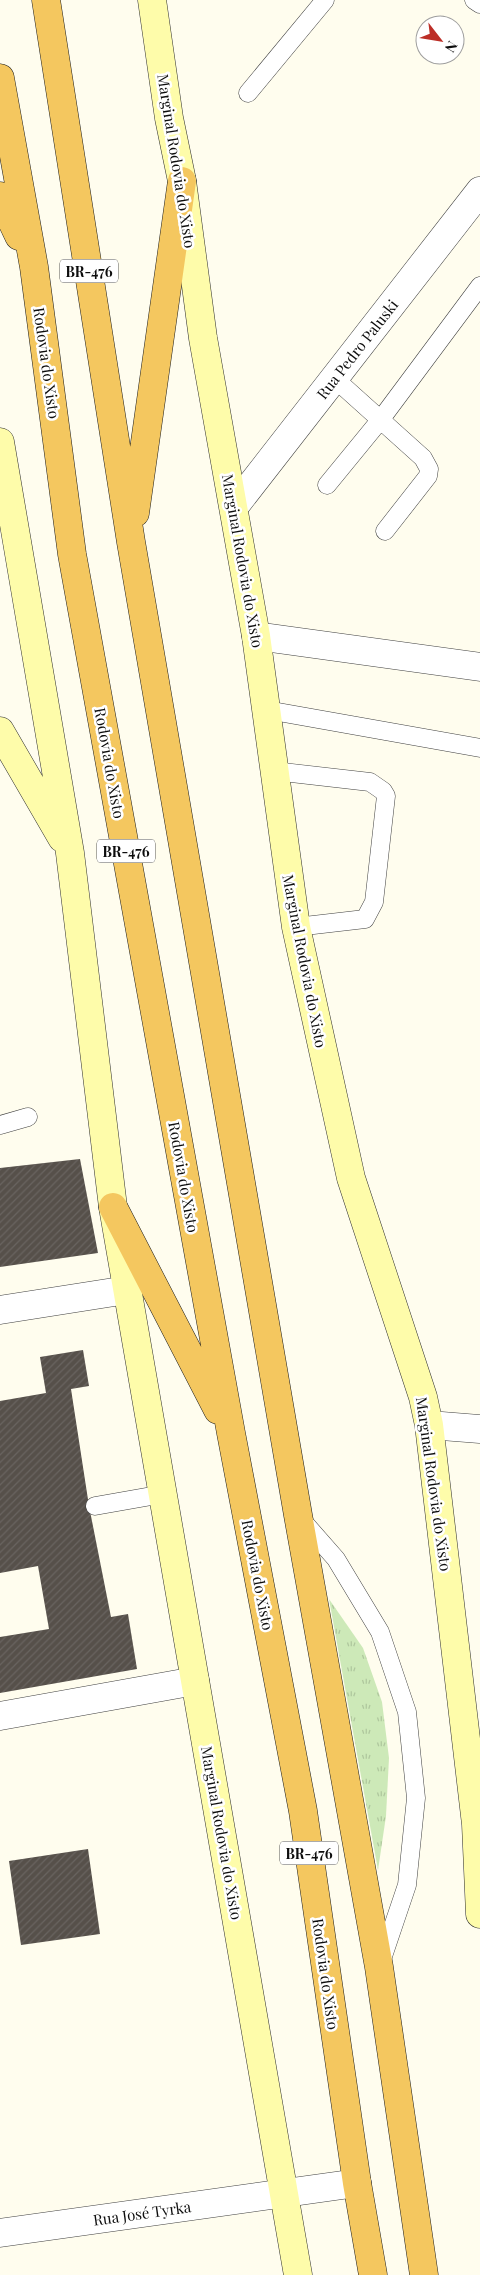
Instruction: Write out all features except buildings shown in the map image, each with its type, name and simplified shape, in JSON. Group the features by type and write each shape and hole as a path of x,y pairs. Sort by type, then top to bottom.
{"highway":[{"name":"BR-476","path":"46,0 131,542 298,1515 379,1967 424,2275"},
{"name":"Rodovia do Xisto","path":"0,78 34,267 72,554 231,1433 303,1812 357,2183 373,2275"},
{"path":"131,542 182,181"},
{"path":"0,196 34,267"},
{"path":"113,1207 231,1433"}],"main road":[{"name":"Marginal Rodovia do Xisto","path":"152,0 169,118 182,181 204,338 256,636 296,927 351,1178 423,1397 429,1425 475,1769 480,1914"},
{"name":"Marginal Rodovia do Xisto","path":"0,442 10,552 70,853 113,1207 298,2275"},
{"path":"0,731 70,853"}],"street":[{"name":"Rua Pedro Paluski","path":"234,507 480,191"},
{"path":"256,636 480,667"},
{"path":"0,1310 128,1290"},
{"path":"429,1425 480,1429"},
{"path":"0,1716 195,1681"},
{"name":"Rua José Tyrka","path":"0,2233 357,2183"}],"lane":[{"path":"248,93 325,0"},
{"path":"474,0 480,4"},
{"path":"327,485 382,419 480,286"},
{"path":"334,378 382,419 423,458 429,469 428,476 385,531"},
{"path":"266,710 480,748"},
{"path":"274,771 370,782 383,791 386,796 374,902 365,919 296,927"},
{"path":"0,1125 28,1118"},
{"path":"96,1506 163,1494"},
{"path":"298,1515 336,1559 380,1632 407,1712 416,1798 407,1885 379,1967"}],"green space":[{"path":"329,1599 363,1648 382,1702 389,1758 386,1816 378,1870"}]}
